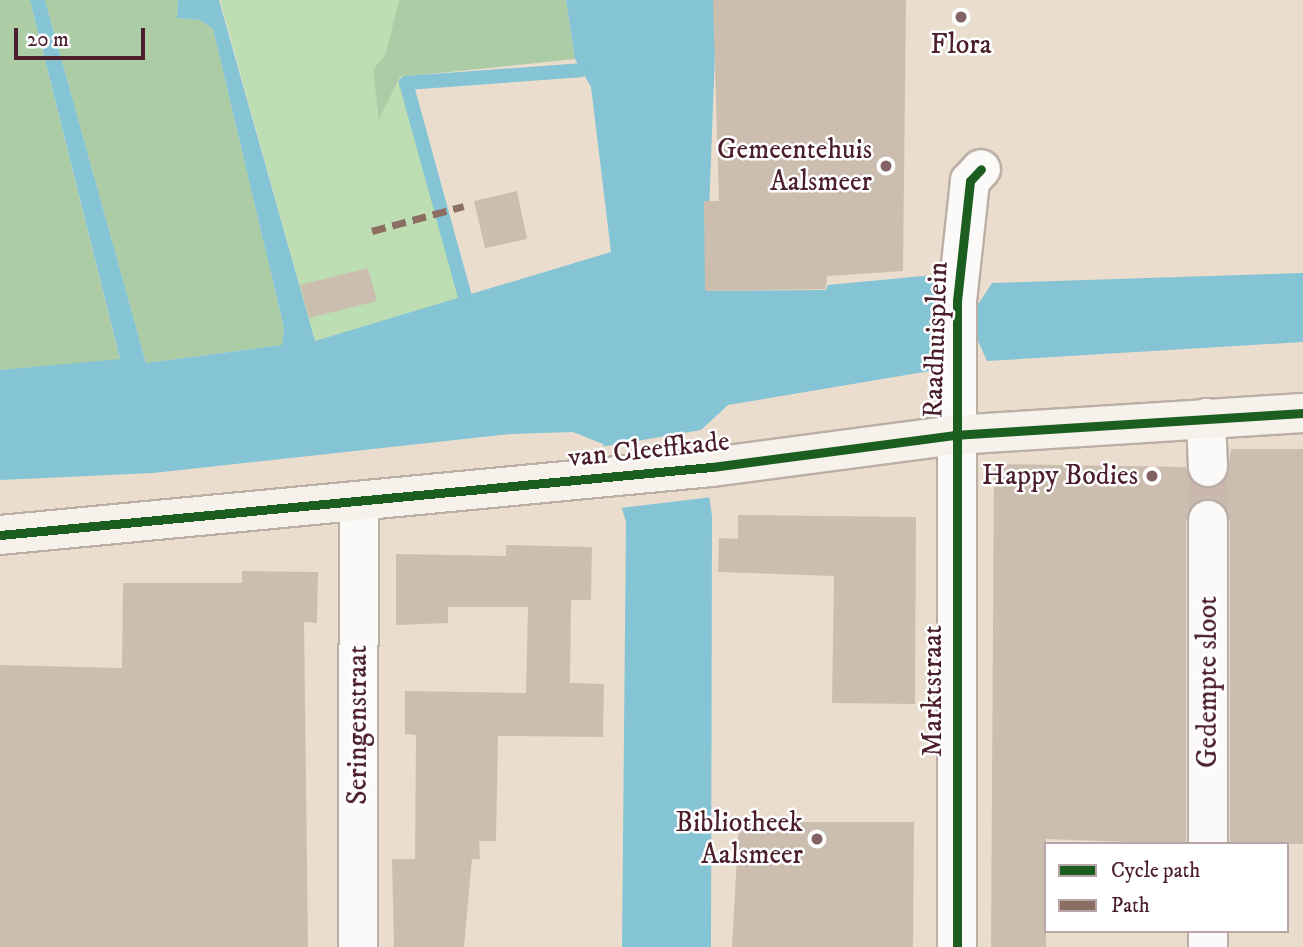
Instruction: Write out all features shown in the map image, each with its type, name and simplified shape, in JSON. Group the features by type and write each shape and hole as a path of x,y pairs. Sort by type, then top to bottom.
{"main road":[{"name":"van Cleeffkade","path":"0,535 610,478 954,435 1303,413"}],"street":[{"name":"Raadhuisplein","path":"954,435 957,301 970,181 981,169"},
{"path":"1206,418 1208,467"},
{"name":"Marktstraat","path":"954,435 957,947"},
{"name":"Seringenstraat","path":"358,947 359,502"},
{"name":"Gedempte sloot","path":"1208,520 1208,842"}],"green space":[{"path":"0,0 30,0 120,360 0,370"},
{"path":"45,0 178,0 177,18 200,20 213,29 284,328 282,345 146,363"},
{"path":"220,0 399,0 385,56 373,69 380,119 400,77 465,297 315,341"},
{"path":"399,0 566,0 575,59 400,77 379,120 373,69 385,56"}],"water":[{"path":"30,0 45,0 146,363 282,345 284,328 213,29 200,20 177,18 178,0 219,0 315,341 611,252 591,87 575,59 566,0 717,0 706,291 826,290 828,285 934,275 936,303 979,303 992,283 1303,273 1303,342 987,361 978,341 937,341 930,371 728,405 700,431 712,516 711,947 622,947 626,522 603,444 573,432 511,434 153,473 0,480 0,370 120,359"}],"pier":[{"path":"707,429 713,497 620,508 601,447"}],"building":[{"path":"713,0 906,0 903,271 827,276 826,289 705,291 704,201 719,201"},
{"path":"517,191 527,239 485,248 474,201"},
{"path":"368,268 377,301 309,318 300,285"},
{"path":"1231,449 1303,449 1303,844 1230,842 1230,520 1219,501 1198,501 1186,520 1186,842 1046,839 1046,947 991,947 994,464 1186,467 1197,486 1210,489 1227,478"},
{"path":"738,515 916,517 915,704 832,703 834,576 718,572 719,538 738,539"},
{"path":"506,545 592,547 591,600 571,600 570,683 604,684 603,737 498,736 496,841 479,841 480,859 472,859 464,947 394,947 392,859 415,859 416,735 405,734 405,691 526,693 528,607 448,607 448,623 396,625 396,554 506,556"},
{"path":"242,571 318,572 317,623 304,622 308,947 0,947 0,665 122,668 123,583 242,583"},
{"path":"739,822 914,822 913,947 732,947"}],"waterway":[{"path":"465,297 406,83 581,70"}],"tunnel":[{"path":"1208,467 1208,520"}],"marked path":[{"path":"372,231 464,206"}],"cycle path":[{"path":"957,947 957,301 970,181 981,169"},
{"path":"0,535 712,467 954,435 1303,413"}],"place":[{"name":"Flora","path":"961,17"},
{"name":"Gemeentehuis Aalsmeer","path":"886,166"},
{"name":"Happy Bodies","path":"1152,476"},
{"name":"Bibliotheek Aalsmeer","path":"817,839"}]}
